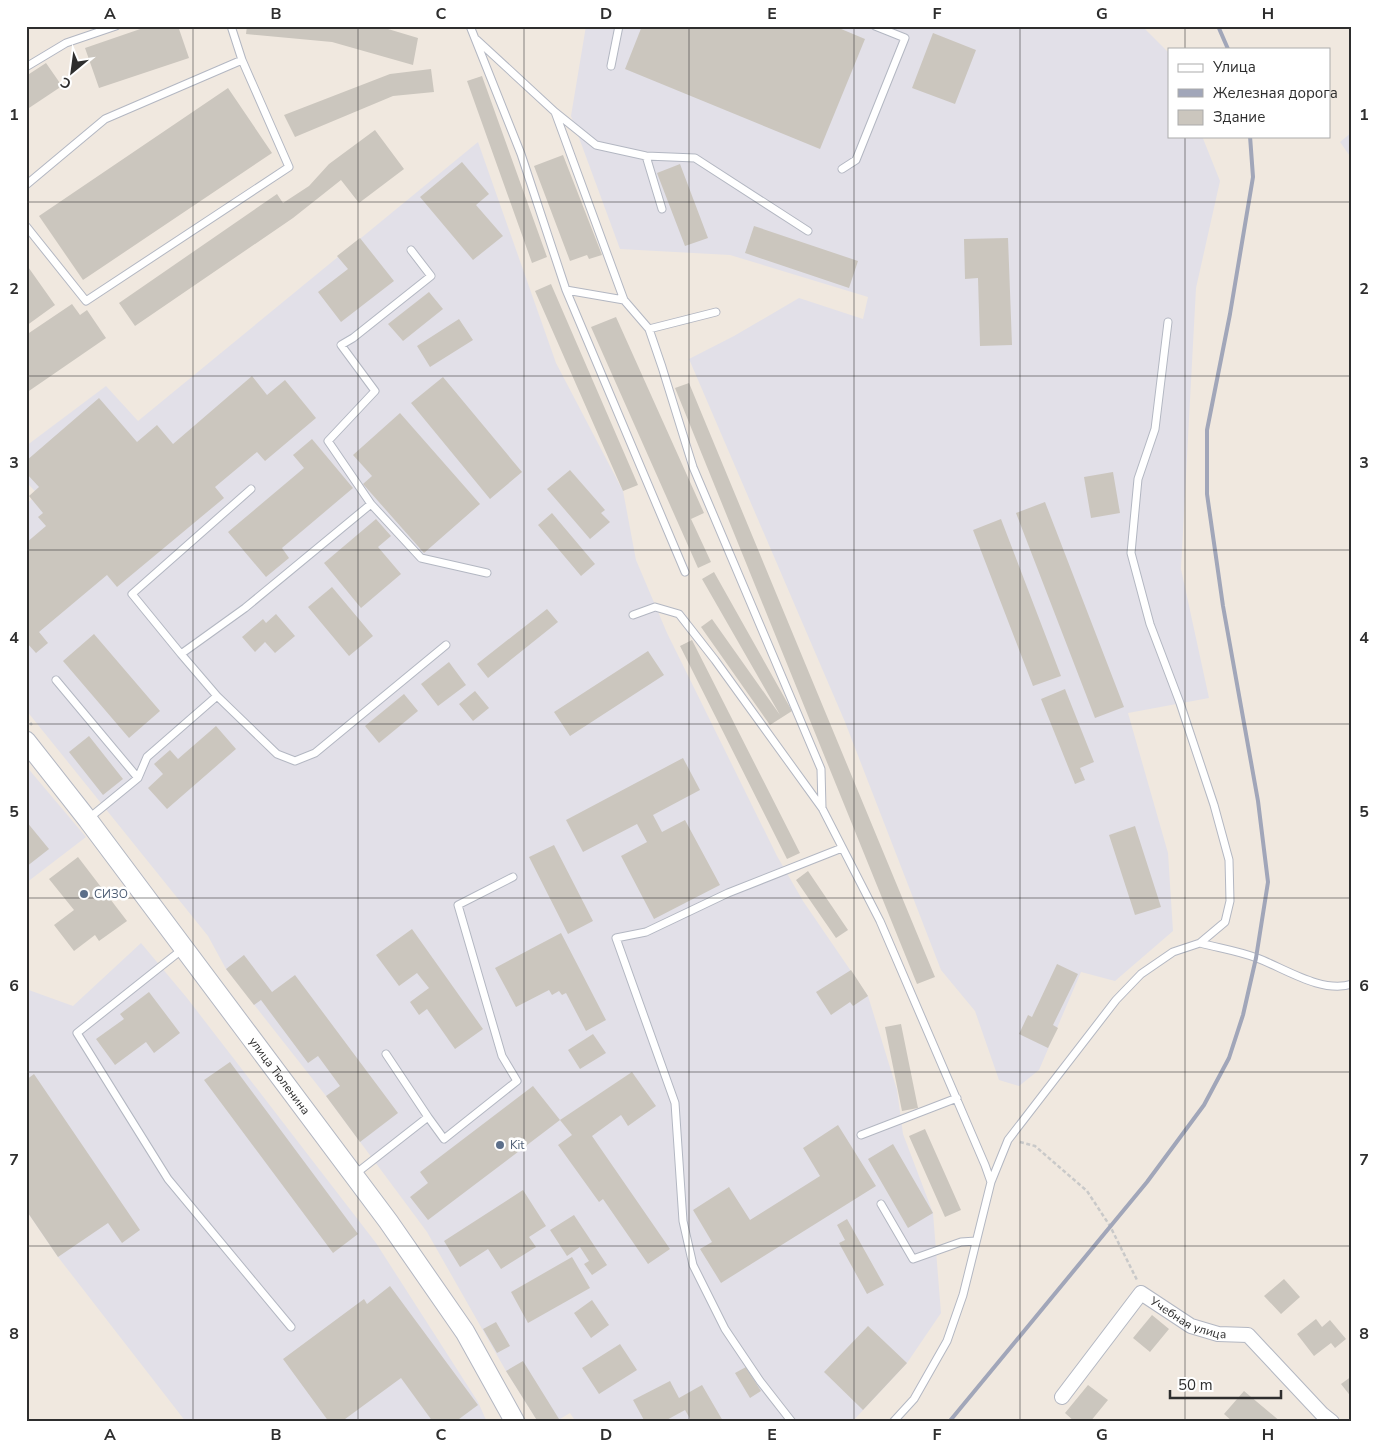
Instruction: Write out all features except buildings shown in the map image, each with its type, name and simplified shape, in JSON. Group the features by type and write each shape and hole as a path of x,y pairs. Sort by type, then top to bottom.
{"main road":[{"name":"улица Тюленина","path":"26,741 88,820 388,1221 465,1332 515,1422"}],"street":[{"name":"Учебная улица","path":"1062,1397 1141,1293 1191,1326 1218,1334 1248,1335 1322,1414 1332,1422"}],"lane":[{"path":"26,67 66,43 116,26"},
{"path":"26,226 86,300 289,167 242,60 231,26"},
{"path":"470,26 521,154 566,290 685,572"},
{"path":"611,66 619,26"},
{"path":"842,169 856,160 905,38 875,26"},
{"path":"475,38 555,112 596,145 646,156 695,158 808,231"},
{"path":"26,185 104,120 242,60"},
{"path":"555,112 624,300 649,329 693,466 821,769 822,808"},
{"path":"646,156 662,210"},
{"path":"411,250 431,276 341,346 374,391 328,441 371,504 421,558 487,573"},
{"path":"566,290 624,300"},
{"path":"649,329 716,312"},
{"path":"893,1422 914,1399 947,1341 963,1296 990,1182 1008,1140 1116,1000 1141,974 1174,952 1200,943 1225,922 1230,901 1229,860 1211,795 1180,703 1150,624 1131,553 1138,478 1155,429 1168,322"},
{"path":"250,489 132,594 217,696 277,754 295,761 315,753 446,645"},
{"path":"181,654 245,608 371,504"},
{"path":"633,615 655,607 679,614 715,660 822,808 880,921 985,1164 990,1182"},
{"path":"56,680 138,778"},
{"path":"88,820 138,778 147,757 217,696"},
{"path":"792,1422 760,1381 725,1329 693,1266 683,1221 675,1103 616,938 646,932 728,893 842,848"},
{"path":"386,1054 444,1139 517,1081 502,1056 458,905 513,877"},
{"path":"1200,943 1256,958 1298,976 1328,986 1352,984"},
{"path":"184,948 77,1033 168,1179 291,1327"},
{"path":"861,1135 957,1098"},
{"path":"354,1175 428,1117"},
{"path":"881,1204 913,1259 961,1242 976,1241"}],"path":[{"path":"1008,1140 1035,1146 1087,1191 1110,1226 1141,1293"}],"shaded area":[{"path":"586,26 1142,26 1168,52 1168,138 1203,138 1220,181 1196,288 1181,569 1209,698 1128,713 1168,853 1173,931 1115,981 1081,972 1039,1070 1019,1086 999,1080 975,1011 941,970 845,722 689,359 734,336 799,298 863,319 868,297 730,255 620,249 571,116"},
{"path":"1352,132 1352,159 1340,142"},
{"path":"478,142 556,363 623,491 636,560 667,633 777,856 803,901 868,996 897,1090 903,1134 933,1213 941,1313 907,1363 852,1422 678,1422 675,1420 670,1422 576,1422 570,1413 555,1422 538,1422 506,1371 427,1232 326,1096 226,969 208,936 26,710 26,504 38,494 26,482 26,446 106,386 138,421"},
{"path":"26,766 86,837 26,883"},
{"path":"141,943 187,998 376,1243 478,1402 487,1422 186,1422 58,1257 26,1210 26,989 73,1006"}],"railway":[{"path":"1218,26 1228,48"},
{"path":"949,1422 1147,1182 1204,1105 1229,1058 1243,1015 1256,958 1268,882 1258,801 1223,606 1207,494 1207,430 1230,314 1253,177 1250,138"}],"place":[{"name":"СИЗО","path":"84,894"},
{"name":"Kit","path":"500,1145"}]}
